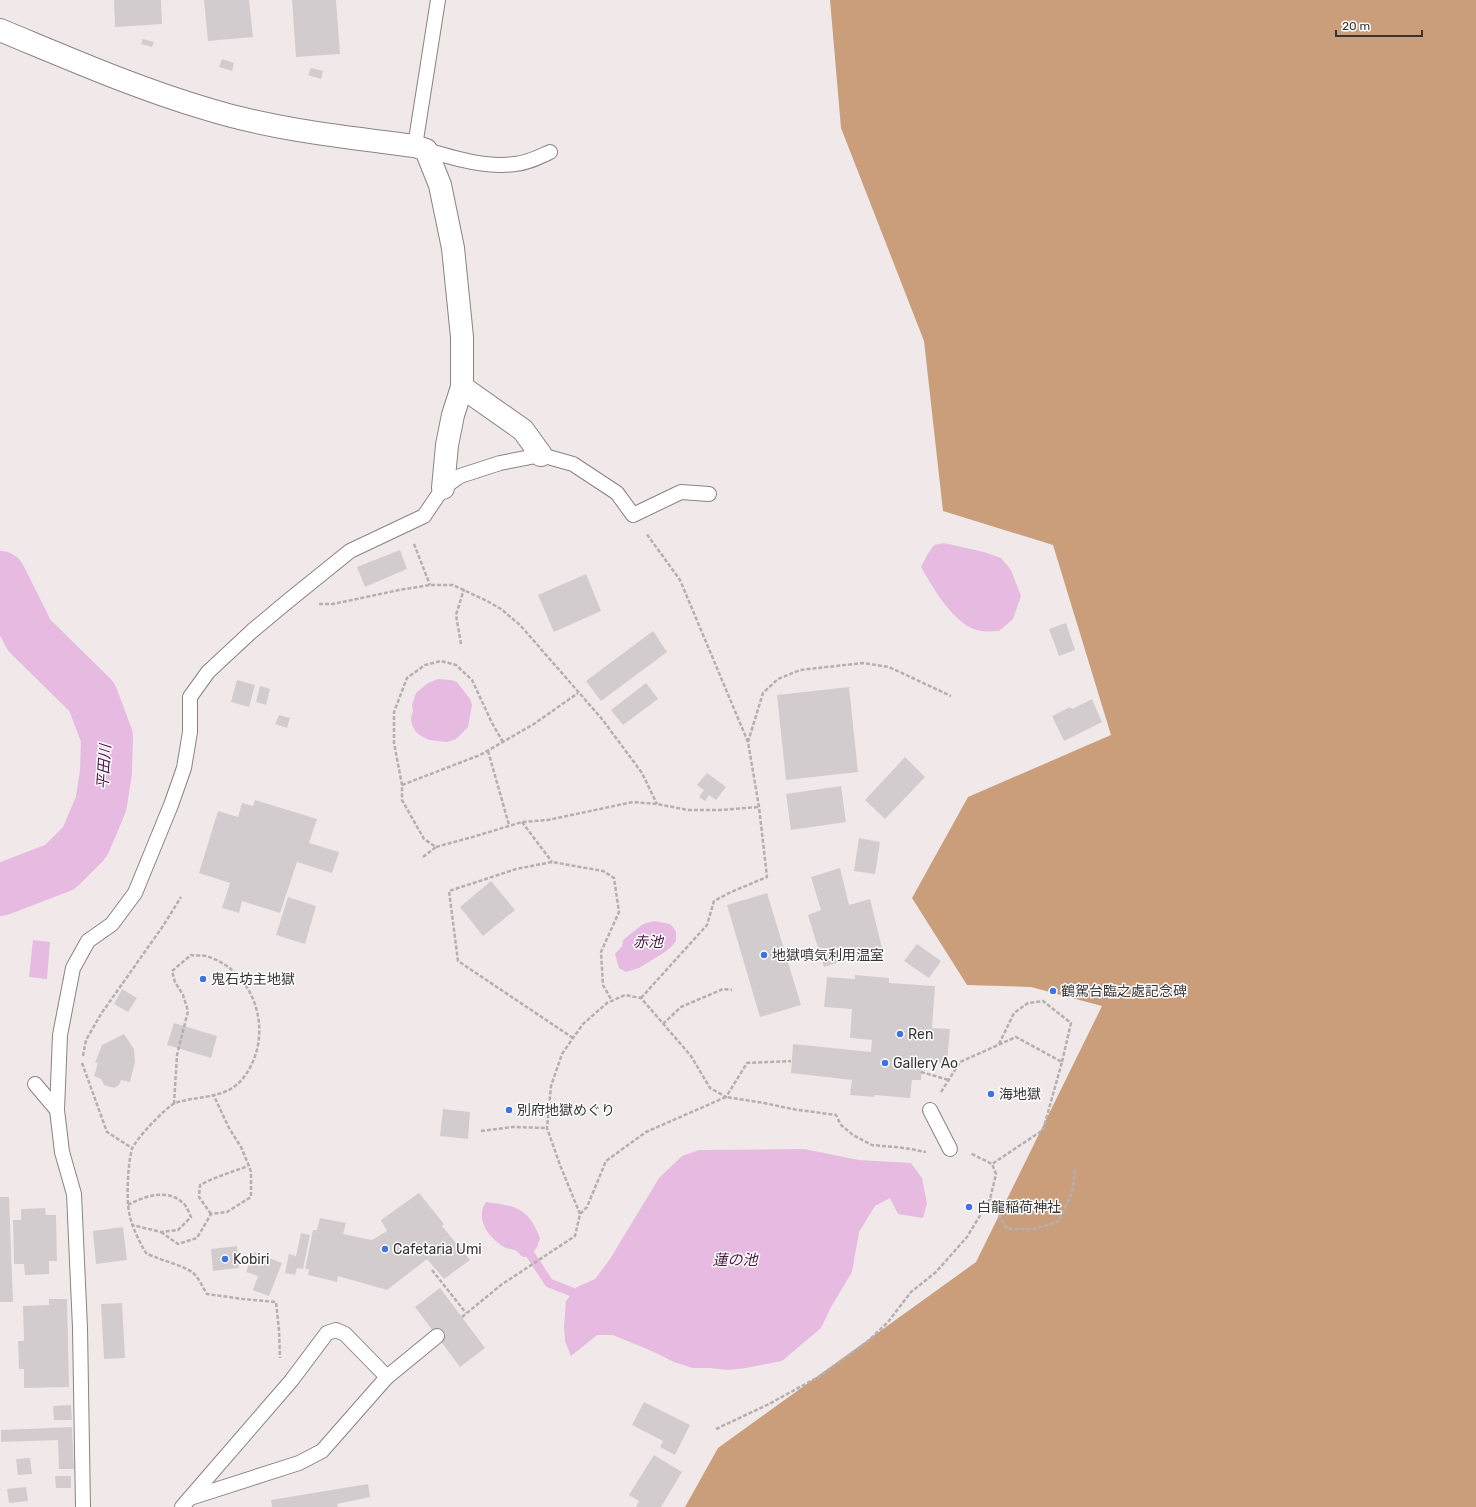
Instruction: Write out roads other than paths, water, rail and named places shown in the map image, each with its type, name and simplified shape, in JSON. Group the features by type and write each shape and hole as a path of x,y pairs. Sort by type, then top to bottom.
{"street":[{"path":"0,30 128,82 207,110 288,130 421,148 440,185 453,248 462,337 462,387 453,415 447,445 443,488"},
{"path":"462,387 523,430 541,455"}],"lane":[{"path":"438,0 421,148 452,158 488,164 515,164 534,159 550,152"},
{"path":"83,1507 80,1336 74,1194 62,1152 57,1110 60,1035 73,968 88,941 112,924 135,893 148,864 184,768 190,732 190,697 208,672 252,631 288,601 350,551 424,516 443,488 460,476 500,463 541,455 573,464 617,493 633,515 681,492 710,494"},
{"path":"35,1084 57,1110"},
{"path":"930,1110 950,1149"},
{"path":"186,1503 291,1381 327,1333 336,1330 345,1334 387,1376"},
{"path":"186,1503 299,1463 322,1451 387,1376 437,1336"}],"water":[{"path":"944,543 984,552 1001,558 1011,570 1021,596 1013,619 999,631 981,631 971,628 954,615 938,595 921,567 934,545"},
{"path":"438,679 457,682 470,699 472,705 468,727 456,739 447,742 429,740 421,736 416,732 412,725 411,718 413,711 412,705 416,693 428,683"},
{"name":"赤池","path":"654,921 670,924 676,932 676,941 665,952 639,968 626,972 619,968 615,954 622,946 623,940 643,924"},
{"path":"33,940 50,942 47,979 29,977"},
{"name":"蓮の池","path":"804,1149 859,1160 911,1163 922,1178 927,1204 923,1218 898,1214 890,1198 875,1206 859,1232 852,1272 831,1307 821,1328 782,1361 746,1368 728,1370 692,1368 674,1362 613,1335 597,1335 571,1356 565,1341 564,1326 566,1301 577,1287 595,1279 610,1259 659,1178 682,1156 699,1150"},
{"path":"486,1202 514,1207 526,1214 531,1220 540,1238 537,1247 531,1256 523,1257 515,1250 506,1248 494,1240 489,1234 483,1222 482,1216"}],"waterway":[{"name":"平田川","path":"0,577 29,635 92,697 107,737 106,772 101,804 85,842 60,867 0,890"},
{"path":"526,1248 549,1283 585,1297"}],"place":[{"name":"地獄噴気利用温室","path":"764,955"},
{"name":"鬼石坊主地獄","path":"203,979"},
{"name":"鶴駕台臨之處記念碑","path":"1053,991"},
{"name":"Ren","path":"900,1034"},
{"name":"Gallery Ao","path":"885,1063"},
{"name":"海地獄","path":"991,1094"},
{"name":"別府地獄めぐり","path":"509,1110"},
{"name":"白龍稲荷神社","path":"969,1207"},
{"name":"Cafetaria Umi","path":"385,1249"},
{"name":"Kobiri","path":"225,1259"}]}
